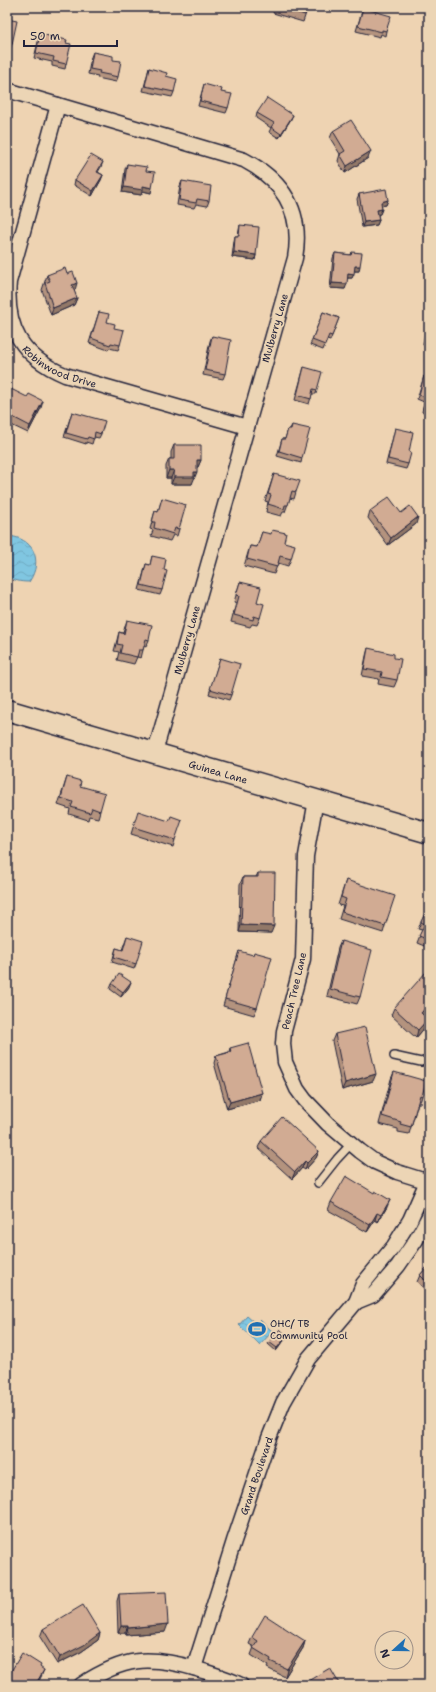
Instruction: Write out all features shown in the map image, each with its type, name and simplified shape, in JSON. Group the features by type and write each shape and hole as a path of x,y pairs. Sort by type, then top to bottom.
{"street":[{"name":"Mulberry Lane","path":"7,90 244,160 260,168 273,179 290,203 296,220 298,232 297,249 155,752"},
{"name":"Robinwood Drive","path":"58,105 9,282 9,310 13,327 21,342 27,351 40,362 64,375 247,427"},
{"name":"Guinea Lane","path":"7,710 429,833"},
{"name":"Peach Tree Lane","path":"316,800 306,856 303,959 284,1031 283,1044 285,1062 297,1088 305,1100 328,1124 351,1144 375,1162 397,1172 428,1180"},
{"name":"Grand Boulevard","path":"194,1668 234,1541 283,1403 308,1360 356,1302 364,1284 394,1246 410,1220 428,1180"},
{"path":"356,1302 374,1296 416,1240 429,1216"},
{"path":"81,1685 102,1671 116,1665 148,1660 164,1661 194,1668 217,1675 241,1685"}],"lane":[{"path":"394,1056 421,1062 429,1059"},
{"path":"318,1183 351,1144"}],"water":[{"path":"7,536 16,537 24,541 33,551 36,566 29,582 14,580 7,574"},
{"name":"OHC/ TB Community Pool","path":"247,1316 256,1324 260,1320 274,1333 271,1336 270,1334 260,1345 239,1325"}],"building":[{"path":"279,7 308,7 305,15"},
{"path":"363,8 391,16 386,31 382,30 382,32 358,26"},
{"path":"7,19 17,21 12,44 7,43"},
{"path":"40,34 67,40 66,43 71,44 66,64 53,61 54,57 36,53"},
{"path":"93,52 113,56 113,60 121,61 118,77 99,73 100,71 90,69"},
{"path":"149,68 167,73 166,76 177,79 174,92 145,86"},
{"path":"204,84 222,89 221,92 232,94 228,108 200,101"},
{"path":"267,98 293,115 281,134 271,127 274,123 257,113"},
{"path":"351,120 371,151 347,166 340,154 345,151 333,131"},
{"path":"91,155 103,162 97,172 103,175 93,191 75,180"},
{"path":"127,164 147,167 146,171 155,172 152,188 143,186 143,190 124,187"},
{"path":"182,181 211,186 209,201 197,199 196,203 179,200"},
{"path":"386,189 388,200 381,202 382,209 377,210 379,220 364,222 359,194"},
{"path":"240,225 259,227 256,255 234,252 235,236 239,236"},
{"path":"352,252 362,253 360,266 355,266 354,274 348,273 347,284 332,283 335,253 351,255"},
{"path":"65,268 67,274 73,272 77,283 72,285 77,298 53,308 45,283 50,281 47,275"},
{"path":"99,312 109,314 107,322 115,324 114,328 124,330 120,345 111,343 110,345 91,338"},
{"path":"323,312 339,318 332,336 329,335 325,345 312,340"},
{"path":"429,321 429,341 425,340"},
{"path":"212,336 231,340 225,374 205,370"},
{"path":"304,367 322,372 317,390 313,389 311,399 297,395"},
{"path":"424,376 429,378 429,409 423,408 426,397 419,395"},
{"path":"7,387 27,397 29,394 43,401 30,426 7,414"},
{"path":"72,412 105,421 101,434 95,432 94,439 88,437 87,439 66,433"},
{"path":"292,425 310,429 302,458 279,451 282,439 285,439 288,429 291,429"},
{"path":"395,428 413,432 409,452 411,453 408,464 388,459"},
{"path":"174,445 201,445 201,460 197,460 197,472 194,472 194,477 174,477 174,470 169,470 169,459 174,459"},
{"path":"274,474 300,481 296,492 292,491 288,505 285,505 284,509 268,504 271,495 268,494"},
{"path":"389,497 401,513 410,506 418,517 391,538 370,511"},
{"path":"162,498 186,505 179,529 175,528 173,534 154,528 155,522 152,522 155,511 158,512"},
{"path":"272,530 286,533 284,542 295,545 291,559 280,556 277,567 247,559 250,546 257,547 262,532 271,534"},
{"path":"152,556 166,559 164,570 167,571 162,590 141,585 146,564 150,565"},
{"path":"240,582 261,587 257,602 264,604 260,618 254,616 253,620 234,615 239,596 236,595"},
{"path":"127,620 152,625 149,640 146,639 143,650 139,650 137,657 120,653 122,645 117,644 119,632 124,634"},
{"path":"368,648 394,654 394,658 401,659 397,680 381,677 382,672 364,669"},
{"path":"220,658 240,664 231,695 210,689"},
{"path":"67,777 81,781 80,786 105,793 100,811 92,808 90,813 71,807 73,802 61,798"},
{"path":"138,811 169,821 171,816 182,820 175,840 133,827"},
{"path":"258,873 275,873 274,926 241,925 243,877 258,877"},
{"path":"346,880 395,896 385,926 342,912 346,899 341,897"},
{"path":"429,905 429,940 419,936 425,924 421,922"},
{"path":"127,936 143,941 136,964 114,957 116,948 123,950"},
{"path":"341,941 372,950 360,997 330,989"},
{"path":"239,951 253,955 254,952 272,957 257,1008 225,999"},
{"path":"427,971 429,973 429,1004 421,1013 428,1019 418,1030 394,1008"},
{"path":"119,974 131,982 123,992 112,984"},
{"path":"365,1027 376,1074 345,1083 335,1034"},
{"path":"248,1043 262,1093 230,1102 216,1056 231,1052 230,1048"},
{"path":"394,1072 426,1081 422,1096 420,1095 411,1127 382,1116"},
{"path":"282,1117 319,1151 307,1163 305,1161 295,1172 261,1141"},
{"path":"346,1176 374,1193 375,1191 390,1200 381,1215 377,1213 370,1225 331,1202"},
{"path":"429,1265 429,1284 420,1275"},
{"path":"280,1329 287,1336 277,1348 269,1342"},
{"path":"166,1592 168,1624 128,1628 128,1626 121,1626 119,1594"},
{"path":"83,1605 100,1633 84,1645 60,1657 43,1629"},
{"path":"265,1615 305,1641 287,1669 270,1661 271,1659 253,1648 258,1641 252,1637"},
{"path":"22,1653 41,1665 40,1667 44,1670 35,1685 7,1685 7,1678"},
{"path":"330,1668 340,1685 311,1685 308,1681"}],"place":[{"name":"OHC/ TB Community Pool","path":"257,1329"}]}
